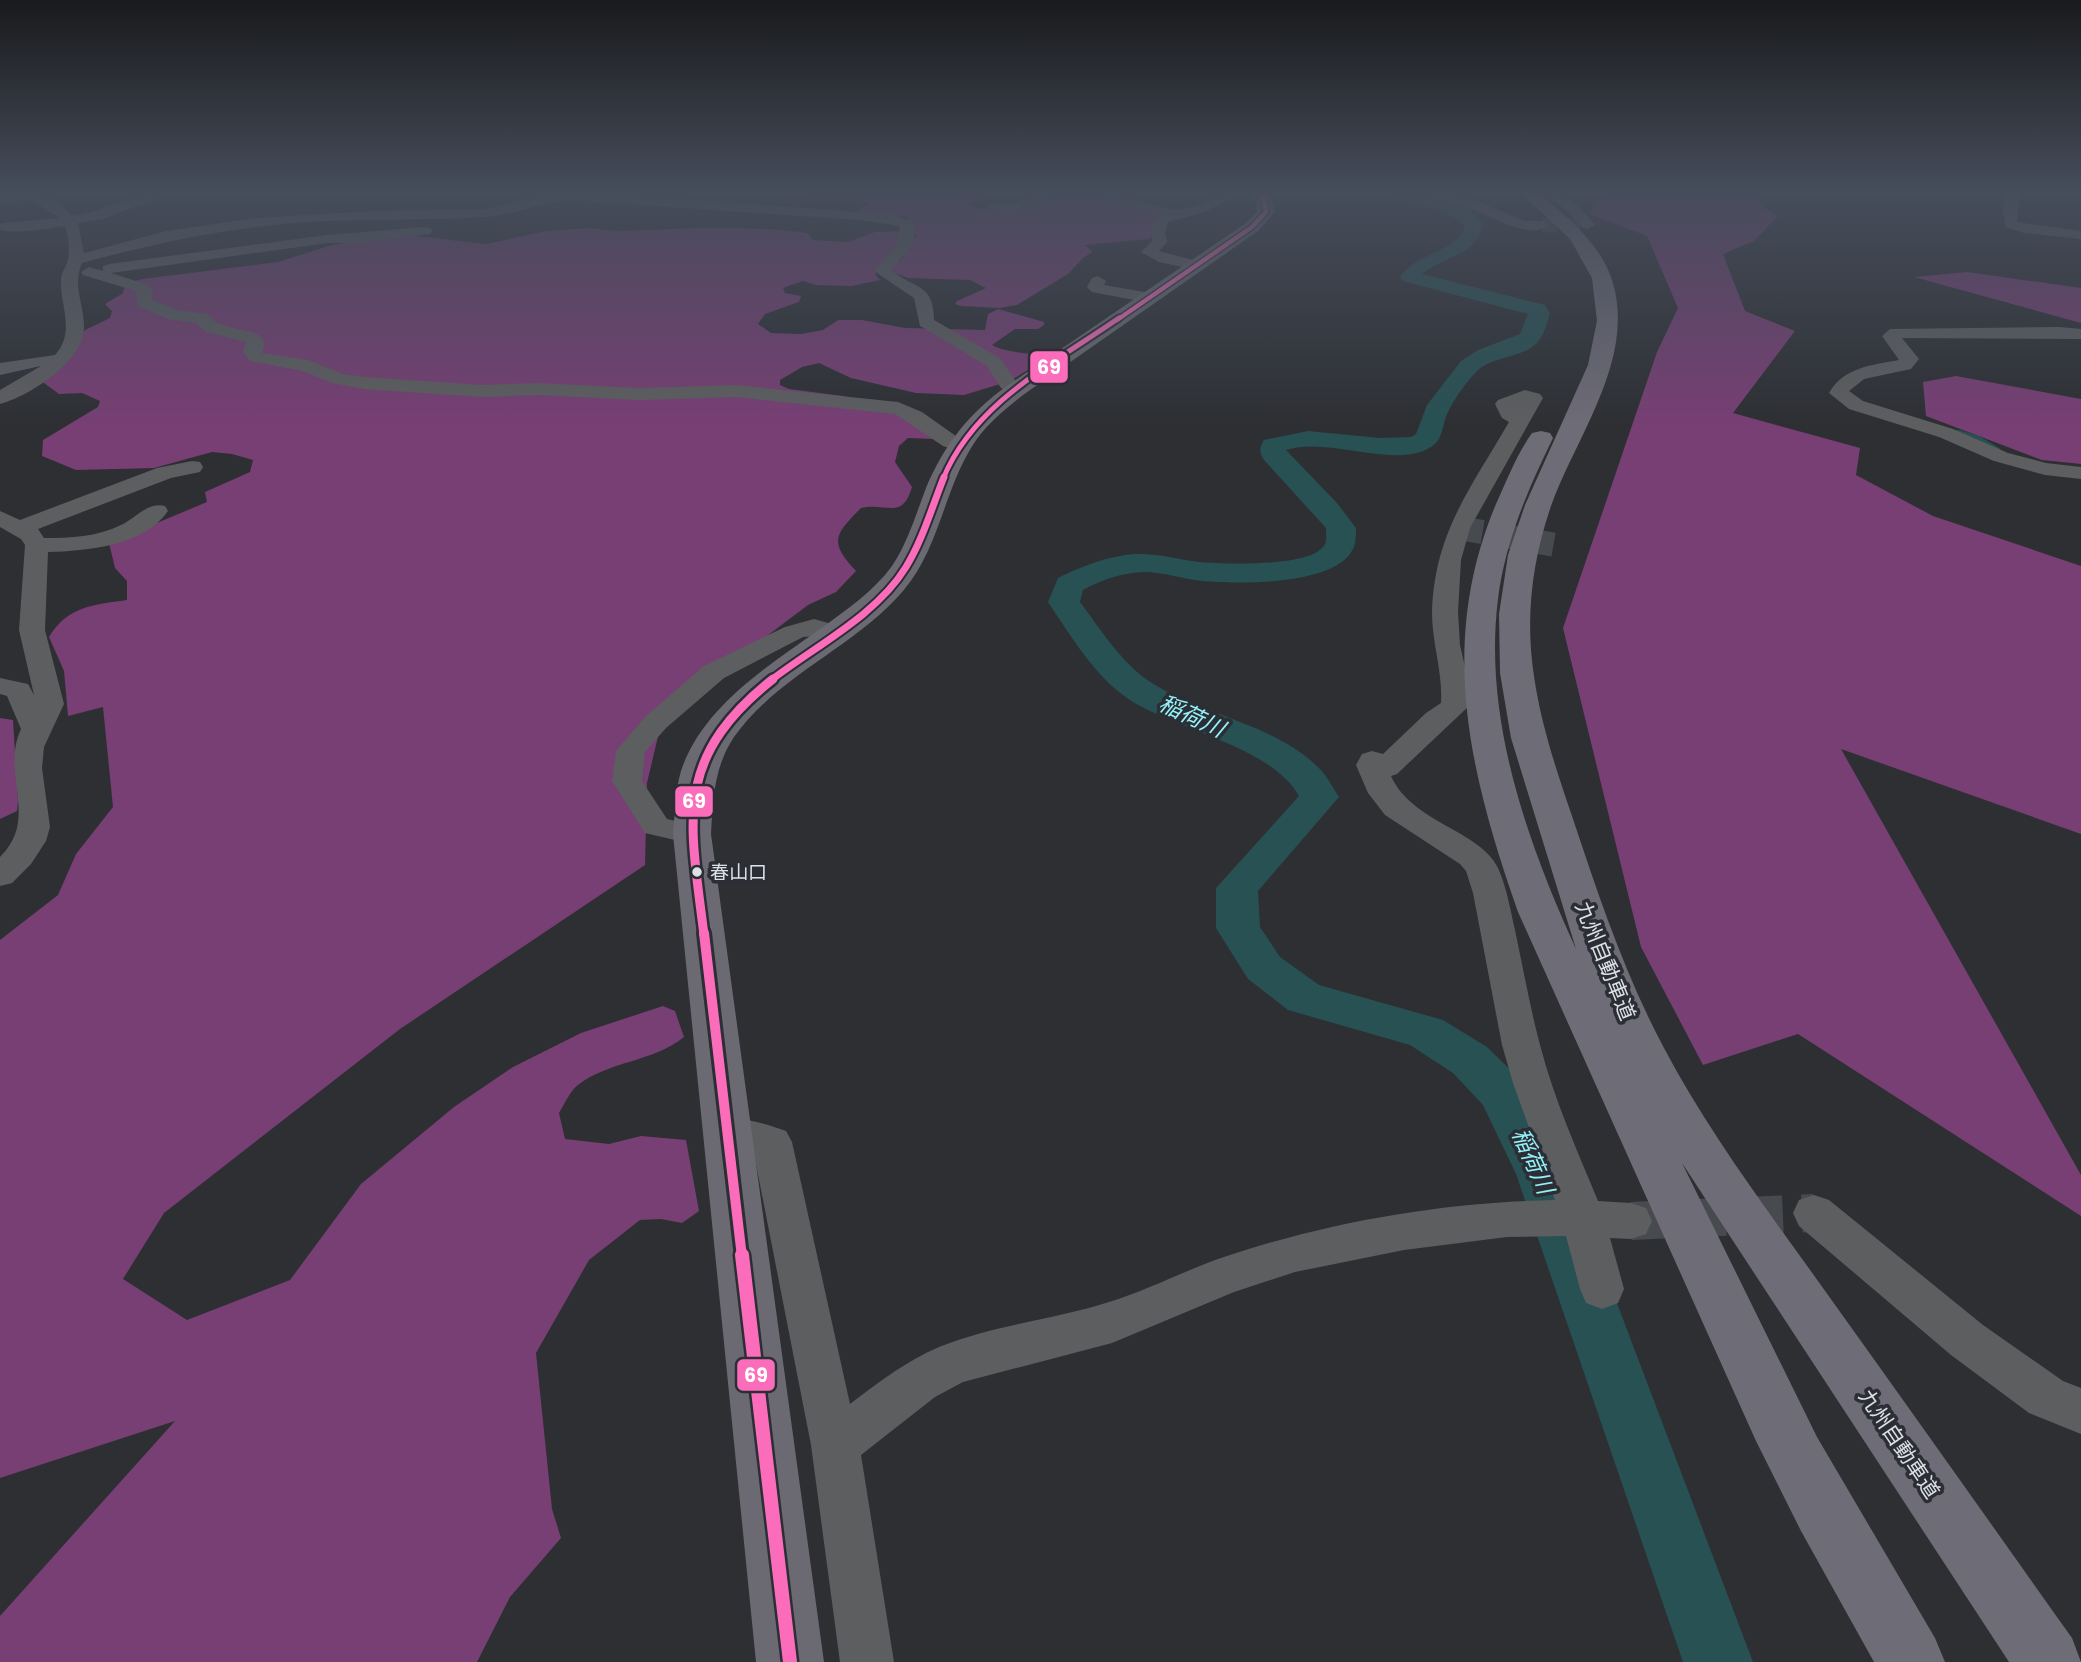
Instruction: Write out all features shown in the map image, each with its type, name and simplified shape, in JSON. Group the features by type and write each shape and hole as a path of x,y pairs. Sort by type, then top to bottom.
{"highway":[{"name":"九州自動車道","path":"1582,271 1591,308 1585,348 1507,506 1493,548 1483,597 1479,654 1495,783 1525,878 1724,1312 1797,1461 1910,1662"},
{"name":"九州自動車道","path":"1599,271 1610,309 1606,350 1536,510 1522,553 1515,603 1514,658 1523,715 1568,868 1613,990 1661,1085 1728,1194 2048,1662"}],"main road":[{"path":"790,1662 692,834 700,767 712,744 739,708 763,687 869,609 896,580 911,556 960,446 970,432 1018,389 1188,271"}],"street":[{"path":"0,398 42,373 62,356 75,332 78,271"},
{"path":"83,271 142,288 145,290 144,302 152,308 174,315 201,318 212,328 252,338 256,343 251,352 256,357 308,366 350,382 482,391 549,389 638,394 737,391 898,408 912,412 943,440 960,446"},
{"path":"883,271 889,279 913,290 925,301 926,322 994,362 1008,384 1018,389"},
{"path":"1098,281 1095,287 1098,289 1150,298"},
{"path":"2081,334 1896,333 1891,336 1910,359 1905,365 1851,377 1841,384 1839,393 1856,405 1946,433 2001,457 2045,469 2081,473"},
{"path":"0,369 62,356"},
{"path":"1519,420 1490,477 1459,528 1449,560 1445,612 1447,645 1456,689 1455,706 1436,719 1386,768 1371,760 1371,765 1383,793 1396,808 1471,857 1481,867 1490,893 1521,1045 1532,1083 1583,1218 1602,1289"},
{"path":"18,530 165,473 192,467"},
{"path":"18,530 84,545 129,531 157,511"},
{"path":"0,875 32,841 36,815 27,764 34,727 48,712 50,704 32,631 18,530"},
{"path":"692,834 656,826 627,781 631,751 656,722 714,672 794,632 814,627 837,634"},
{"path":"0,686 18,690 34,727"},
{"path":"729,1133 772,1142 835,1445 867,1662"},
{"path":"1814,1213 1968,1340 2046,1397 2081,1411"},
{"path":"835,1445 918,1381 954,1363 1112,1322 1224,1276 1295,1253 1404,1232 1507,1220 1583,1218 1631,1221"}],"shaded area":[{"path":"210,271 878,271 875,274 880,280 852,286 816,285 803,281 783,288 785,293 801,296 799,302 765,314 758,324 771,333 801,334 823,330 838,320 862,320 905,328 985,330 988,314 998,309 1044,322 1038,329 1015,329 992,345 1049,357 1010,381 964,395 916,393 851,378 819,363 802,367 780,380 780,385 789,389 843,396 906,412 933,439 908,438 899,446 895,462 912,487 903,504 892,508 861,508 840,532 838,539 842,553 856,571 836,592 808,605 735,660 660,728 647,783 645,865 400,1029 164,1213 123,1279 187,1320 290,1280 361,1184 454,1107 513,1067 581,1033 663,1006 675,1011 684,1037 659,1052 590,1077 575,1088 559,1113 565,1139 609,1144 641,1136 686,1140 699,1211 682,1223 661,1219 640,1220 589,1260 536,1353 552,1509 561,1538 510,1597 477,1662 0,1662 0,1616 175,1421 0,1478 0,940 58,895 76,854 113,807 103,707 68,716 64,671 49,637 64,619 73,613 92,606 127,600 127,581 115,568 109,543 207,502 205,492 250,472 253,460 212,452 154,468 76,470 42,456 43,440 98,407 100,401 82,393 59,394 40,380 85,330 110,318 112,311 105,304 123,293 125,284 142,279"},
{"path":"1071,271 1017,305 999,308 955,304 986,288 970,280 908,278 892,272"},
{"path":"1662,271 1729,271 1745,311 1795,331 1733,413 1860,448 1856,475 1933,516 2081,566 2081,834 1841,749 2081,1175 2081,1216 1798,1034 1703,1065 1641,947 1563,628 1657,352 1678,308"},
{"path":"1967,272 2081,288 2081,323 1914,277"},
{"path":"1956,376 2081,399 2081,464 2042,460 1926,416 1923,382"},
{"path":"0,718 13,720 18,801 17,811 0,819"}],"waterway":[{"name":"稲荷川","path":"1414,271 1410,277 1537,310 1539,314 1530,338 1512,348 1478,359 1461,375 1443,399 1434,415 1428,435 1420,443 1380,446 1308,438 1273,446 1273,454 1327,509 1341,528 1339,547 1329,558 1295,568 1251,572 1199,571 1153,563 1125,564 1096,572 1069,585 1064,602 1099,651 1119,673 1142,692 1268,750 1291,764 1309,780 1319,797 1237,888 1238,928 1264,968 1304,998 1426,1032 1470,1060 1502,1093 1542,1174 1718,1662"},
{"path":"1958,432 1978,438 1998,450"}],"tunnel":[{"path":"1459,528 1556,545"},
{"path":"1631,1221 1814,1213"}],"transit line":[{"name":"69","path":"790,1662 692,834 698,774 717,737 737,711 761,688 867,608 891,586 915,550 958,449 980,420 1015,390 1189,271"}],"place":[{"name":"春山口","path":"697,872"}]}
